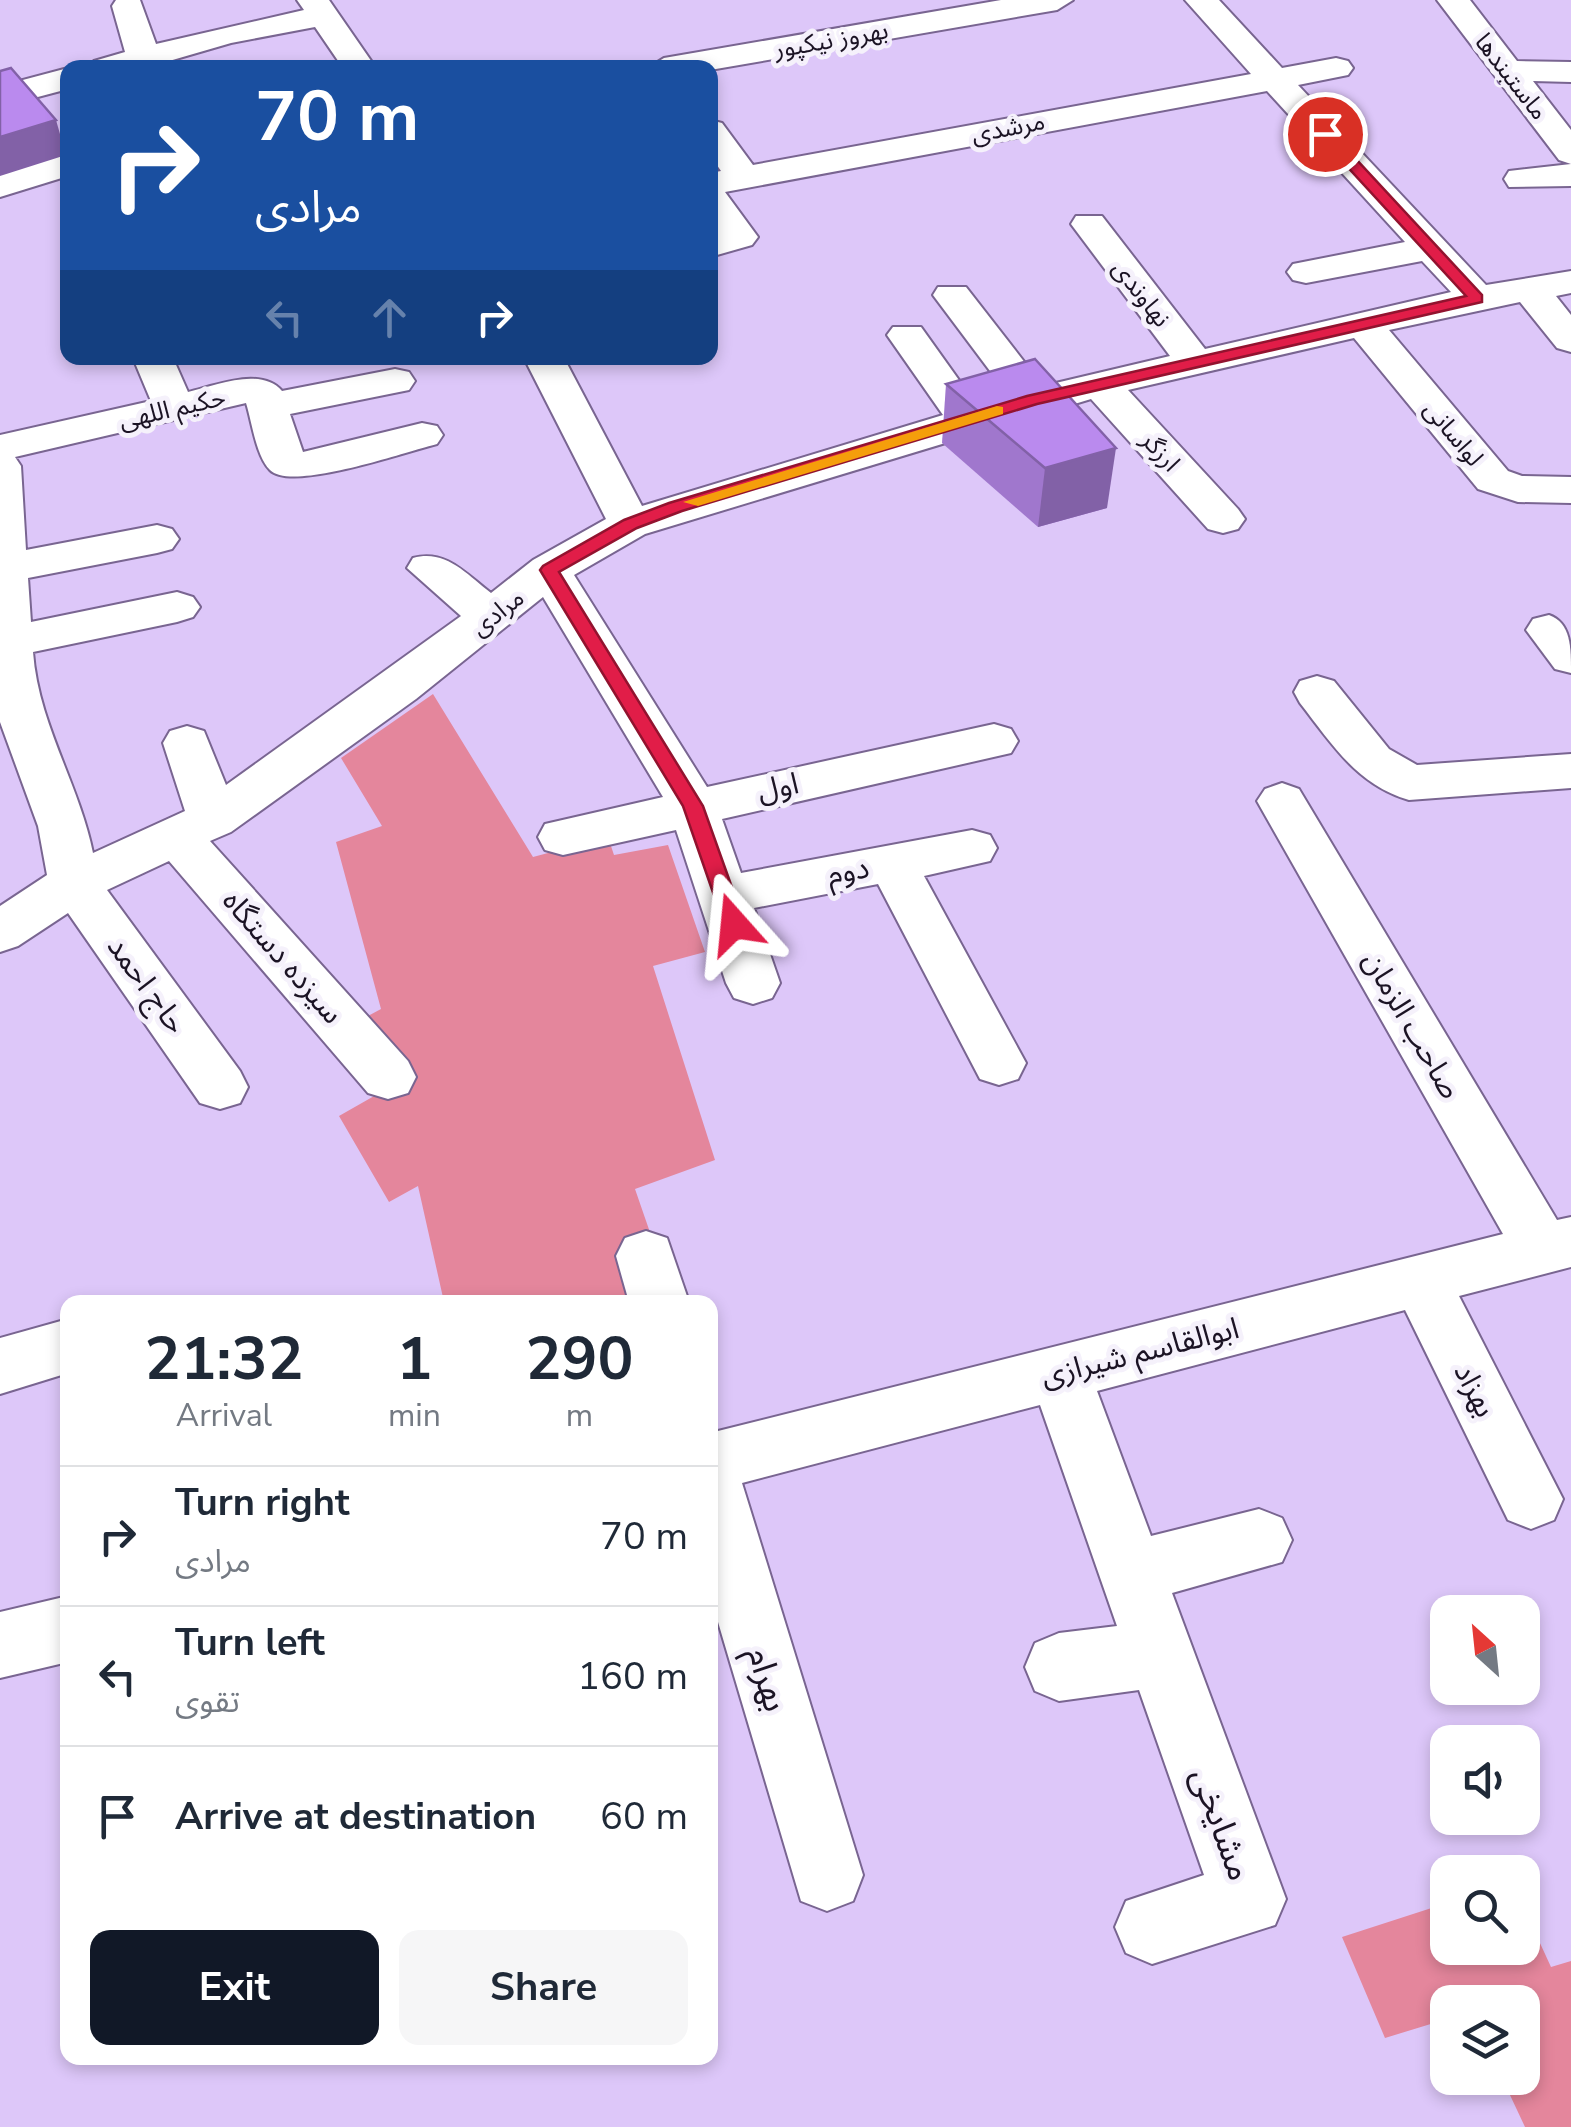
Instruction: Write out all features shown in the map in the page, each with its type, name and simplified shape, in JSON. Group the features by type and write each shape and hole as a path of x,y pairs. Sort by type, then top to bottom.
{"street":[{"name":"بهروز نیکپور","path":"706,60 1057,0"},
{"path":"1201,0 1477,298"},
{"name":"ماستبندها","path":"1453,0 1571,153"},
{"path":"128,6 143,57"},
{"path":"133,60 318,8 354,60"},
{"path":"1272,78 1336,68"},
{"path":"1509,71 1571,72"},
{"path":"0,97 54,72"},
{"name":"مرشدی","path":"718,154 727,181 1272,78"},
{"path":"0,186 60,167"},
{"path":"1522,178 1571,176"},
{"path":"718,207 739,236 718,243"},
{"name":"نهاوندی","path":"1089,224 1195,362"},
{"path":"1306,272 1430,248"},
{"path":"1551,285 1571,340"},
{"name":"مرادی","path":"0,932 74,884 195,828 399,688 549,570 630,524 1033,400 1477,298 1551,285"},
{"path":"952,295 1033,400"},
{"name":"لواسانی","path":"1364,325 1493,480 1518,489 1571,490"},
{"path":"907,336 967,420"},
{"path":"156,365 174,407"},
{"path":"548,365 630,524"},
{"path":"270,406 395,381"},
{"name":"ارزگر","path":"1099,384 1223,519"},
{"name":"حکیم اللهی","path":"0,448 250,390 263,394 286,463 295,467 422,435"},
{"path":"0,466 4,604 16,698 63,826 74,884"},
{"path":"4,604 157,539"},
{"path":"429,568 491,616"},
{"path":"549,570 693,806 753,983"},
{"path":"4,604 176,607"},
{"path":"1317,692 1372,762 1409,783 1571,771"},
{"name":"اول","path":"563,837 994,741"},
{"path":"187,743 195,828"},
{"name":"صاحب الزمان","path":"1282,801 1557,1245"},
{"name":"سیزده دستگاه","path":"195,828 388,1077"},
{"name":"دوم","path":"724,895 972,848"},
{"path":"892,862 999,1063"},
{"name":"حاج احمد","path":"74,884 220,1087"},
{"name":"ابوالقاسم شیرازی","path":"718,1460 1557,1245"},
{"name":"بهزاد","path":"1420,1280 1531,1499"},
{"path":"0,1366 60,1348"},
{"name":"مشایخی","path":"1059,1372 1250,1898 1152,1927"},
{"name":"بهرام","path":"718,1511 827,1874"},
{"path":"1132,1572 1259,1540"},
{"path":"0,1644 60,1631"},
{"path":"1060,1668 1161,1654"}],"shaded area":[{"path":"433,694 533,857 608,837 614,855 668,845 705,952 653,966 715,1160 635,1189 654,1244 625,1252 638,1295 442,1295 418,1186 389,1202 339,1116 404,1079 353,1024 381,1009 336,842 382,826 341,758"},
{"path":"1430,1909 1430,1965 1540,1965 1540,1943 1551,1967 1571,1961 1571,2127 1525,2127 1510,2095 1540,2095 1540,1985 1430,1985 1430,2024 1385,2038 1342,1937"}],"building":[{"path":"11,68 56,120 0,137 0,71"},
{"path":"1035,359 1116,448 1045,468 946,384"}],"slow traffic":[{"path":"691,502 997,411"}],"route":[{"path":"734,924 693,806 549,570 630,524 676,507 1033,400 1477,298 1325,134"}]}
